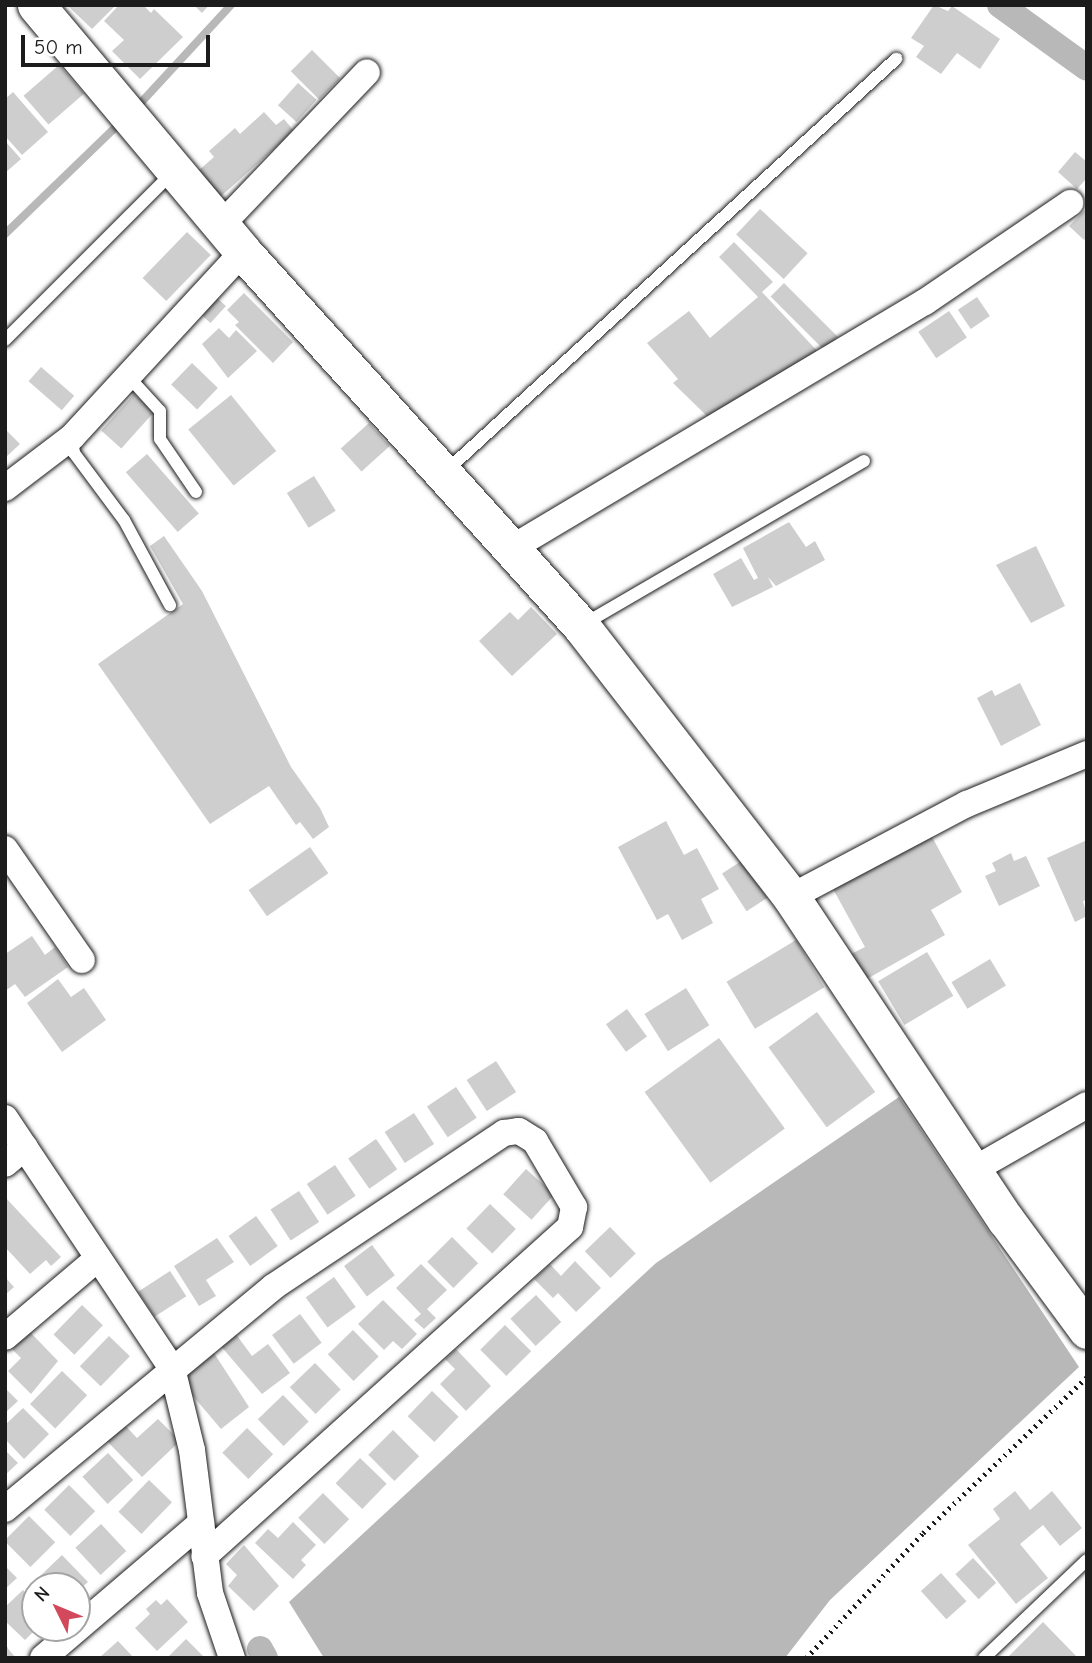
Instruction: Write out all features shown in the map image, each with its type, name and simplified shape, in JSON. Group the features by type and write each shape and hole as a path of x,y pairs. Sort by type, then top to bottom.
{"street":[{"path":"36,5 232,239 445,472 581,626 791,897 973,1170 1087,1330"},
{"path":"5,488 72,437 128,376 232,239 367,72"},
{"path":"512,548 925,302 1070,203"},
{"path":"791,897 967,804 1087,754"},
{"path":"5,849 82,960"},
{"path":"973,1170 1087,1105"},
{"path":"5,1118 15,1156 98,1258 172,1368 192,1450 204,1556 219,1629 232,1658"},
{"path":"5,1509 273,1287 504,1133 519,1131 535,1141 574,1207 570,1227 204,1556"},
{"path":"5,1337 98,1258"},
{"path":"43,1658 201,1523"}],"lane":[{"path":"445,472 896,59"},
{"path":"5,340 176,169"},
{"path":"128,376 160,411 160,439 197,492"},
{"path":"72,437 74,453 124,520 170,605"},
{"path":"581,626 864,461"},
{"path":"984,1658 1087,1560"}],"path":[{"path":"806,1658 923,1534 1087,1377"}],"shaded area":[{"path":"899,1097 1079,1367 830,1600 785,1658 324,1658 289,1602 656,1263"}],"building":[{"path":"67,5 116,5 92,29"},
{"path":"119,5 143,5 151,13 154,9 183,37 140,79 112,51 124,40 104,21"},
{"path":"194,5 209,5 202,13"},
{"path":"934,5 948,11 952,6 1000,39 980,69 957,53 941,74 916,57 924,46 911,38"},
{"path":"312,50 340,78 319,99 291,71"},
{"path":"59,65 84,94 48,125 24,96"},
{"path":"298,83 317,100 297,122 278,105"},
{"path":"13,92 48,132 22,155 5,136 5,99"},
{"path":"264,112 276,125 284,119 294,131 220,197 198,171 214,157 209,151 235,128 240,134"},
{"path":"5,141 21,159 5,173"},
{"path":"1075,152 1087,162 1087,178 1077,189 1058,172"},
{"path":"1087,208 1087,237 1084,240 1069,226"},
{"path":"760,209 808,253 784,279 736,235"},
{"path":"187,232 211,255 166,301 143,278"},
{"path":"734,242 773,282 762,292 821,355 709,418 673,383 678,379 647,343 689,311 710,338 758,297 719,257"},
{"path":"784,283 838,337 824,350 771,296"},
{"path":"244,293 293,342 273,363 235,325 239,322 227,310"},
{"path":"977,297 990,316 971,329 958,310"},
{"path":"217,298 226,306 211,323 202,315"},
{"path":"949,311 967,338 936,358 918,332"},
{"path":"219,328 229,338 236,330 257,351 228,378 202,344"},
{"path":"192,363 218,388 197,410 171,385"},
{"path":"41,367 74,396 62,410 29,381"},
{"path":"134,394 154,412 121,448 101,430"},
{"path":"231,395 276,451 234,486 188,430"},
{"path":"369,423 390,446 362,471 341,448"},
{"path":"5,429 20,444 5,458"},
{"path":"147,454 199,514 178,532 126,472"},
{"path":"314,476 336,511 309,528 287,493"},
{"path":"789,522 806,547 815,541 825,560 776,586 768,577 773,587 732,607 713,574 741,558 754,580 758,578 743,548"},
{"path":"164,536 202,591 291,767 320,808 329,827 313,839 300,822 296,825 269,786 210,824 98,664 183,604 150,546"},
{"path":"1036,546 1065,606 1031,623 996,565"},
{"path":"531,607 557,634 512,676 479,641 510,612 518,620"},
{"path":"1020,683 1041,725 1001,746 977,698 992,690 995,696"},
{"path":"666,821 684,855 697,848 719,889 701,899 713,923 682,940 668,914 657,920 618,847"},
{"path":"931,835 962,892 931,910 945,935 865,980 851,954 865,947 833,889"},
{"path":"1087,840 1087,900 1083,901 1087,916 1075,922 1047,858"},
{"path":"310,847 328,873 267,916 249,890"},
{"path":"1011,853 1014,861 1026,856 1040,886 999,906 985,876 996,871 992,863"},
{"path":"743,860 768,898 747,911 722,874"},
{"path":"32,936 45,955 55,947 68,967 25,997 15,984 5,991 5,954"},
{"path":"796,940 824,987 755,1029 727,982"},
{"path":"927,952 953,996 904,1025 878,981"},
{"path":"990,959 1006,986 967,1009 951,982"},
{"path":"58,979 71,997 84,988 106,1020 62,1052 27,1003"},
{"path":"686,988 709,1025 668,1051 644,1014"},
{"path":"627,1009 647,1037 626,1052 606,1024"},
{"path":"817,1012 875,1092 827,1127 768,1047"},
{"path":"719,1038 785,1129 710,1183 645,1092"},
{"path":"496,1061 516,1092 487,1111 467,1080"},
{"path":"456,1087 477,1118 448,1137 427,1107"},
{"path":"414,1113 434,1144 405,1163 385,1132"},
{"path":"376,1139 397,1169 369,1189 348,1159"},
{"path":"335,1165 356,1196 328,1215 307,1184"},
{"path":"526,1169 554,1194 531,1220 503,1194"},
{"path":"299,1191 319,1222 291,1241 270,1210"},
{"path":"5,1197 61,1257 51,1266 46,1260 30,1274 5,1247"},
{"path":"490,1204 516,1229 492,1253 466,1228"},
{"path":"256,1216 278,1246 250,1266 228,1236"},
{"path":"610,1227 636,1254 611,1278 585,1251"},
{"path":"452,1237 478,1263 453,1288 427,1262"},
{"path":"217,1238 234,1262 206,1280 216,1296 199,1306 174,1266"},
{"path":"372,1245 395,1275 367,1296 344,1266"},
{"path":"575,1261 601,1288 576,1312 558,1293 553,1298 534,1279 550,1264 561,1276"},
{"path":"421,1264 447,1290 427,1309 436,1318 424,1329 414,1320 421,1314 396,1288"},
{"path":"170,1271 186,1296 154,1317 138,1292"},
{"path":"5,1277 14,1287 5,1295"},
{"path":"334,1277 356,1307 327,1328 306,1298"},
{"path":"536,1295 561,1322 536,1346 510,1319"},
{"path":"383,1300 417,1334 402,1349 393,1341 384,1350 358,1324"},
{"path":"82,1305 103,1325 74,1355 54,1334"},
{"path":"300,1314 322,1343 294,1364 272,1335"},
{"path":"505,1325 531,1351 506,1376 480,1350"},
{"path":"353,1330 379,1357 354,1381 328,1354"},
{"path":"29,1331 58,1361 31,1394 8,1371 21,1358 12,1349"},
{"path":"235,1333 252,1356 268,1344 290,1373 262,1394 219,1344"},
{"path":"109,1336 130,1356 101,1386 80,1366"},
{"path":"456,1349 491,1386 466,1411 440,1384 455,1369 445,1359"},
{"path":"212,1350 249,1407 221,1429 176,1376"},
{"path":"315,1363 341,1390 316,1414 290,1387"},
{"path":"62,1371 87,1395 55,1428 30,1404"},
{"path":"5,1388 18,1401 5,1413"},
{"path":"432,1391 459,1417 434,1442 408,1416"},
{"path":"283,1395 309,1422 284,1446 258,1419"},
{"path":"23,1408 49,1434 24,1459 5,1439 5,1425"},
{"path":"118,1418 137,1438 158,1419 180,1441 142,1477 101,1435"},
{"path":"247,1428 273,1454 248,1479 222,1453"},
{"path":"393,1430 419,1456 394,1481 368,1455"},
{"path":"5,1450 18,1463 5,1475"},
{"path":"108,1453 133,1480 108,1504 82,1477"},
{"path":"360,1458 387,1484 362,1509 336,1483"},
{"path":"149,1480 172,1502 141,1534 118,1512"},
{"path":"69,1485 95,1511 70,1536 44,1510"},
{"path":"1015,1491 1030,1510 1052,1491 1082,1528 1060,1546 1043,1525 1020,1544 1048,1578 1016,1604 968,1545 1000,1519 993,1509"},
{"path":"323,1493 349,1519 324,1544 298,1518"},
{"path":"29,1516 55,1542 30,1567 5,1541"},
{"path":"293,1522 316,1545 301,1560 306,1565 293,1579 255,1543 268,1529 278,1538"},
{"path":"101,1524 126,1551 101,1575 75,1548"},
{"path":"244,1545 279,1586 254,1611 228,1586 237,1575 226,1564"},
{"path":"62,1555 78,1572 44,1572"},
{"path":"973,1558 996,1583 979,1599 955,1574"},
{"path":"5,1566 17,1578 5,1589"},
{"path":"941,1573 966,1601 946,1619 921,1591"},
{"path":"21,1592 21,1636 5,1621 5,1607"},
{"path":"167,1599 188,1622 157,1651 135,1628 150,1614 146,1609 156,1600 161,1605"},
{"path":"1043,1622 1078,1658 1007,1658"},
{"path":"186,1639 205,1658 167,1658"},
{"path":"118,1641 134,1658 99,1658"},
{"path":"5,1643 9,1650 16,1658 5,1658"}],"waterway":[{"path":"136,108 231,5"},
{"path":"1000,5 1087,68"},
{"path":"5,234 121,122"},
{"path":"260,1649 265,1658"}]}
